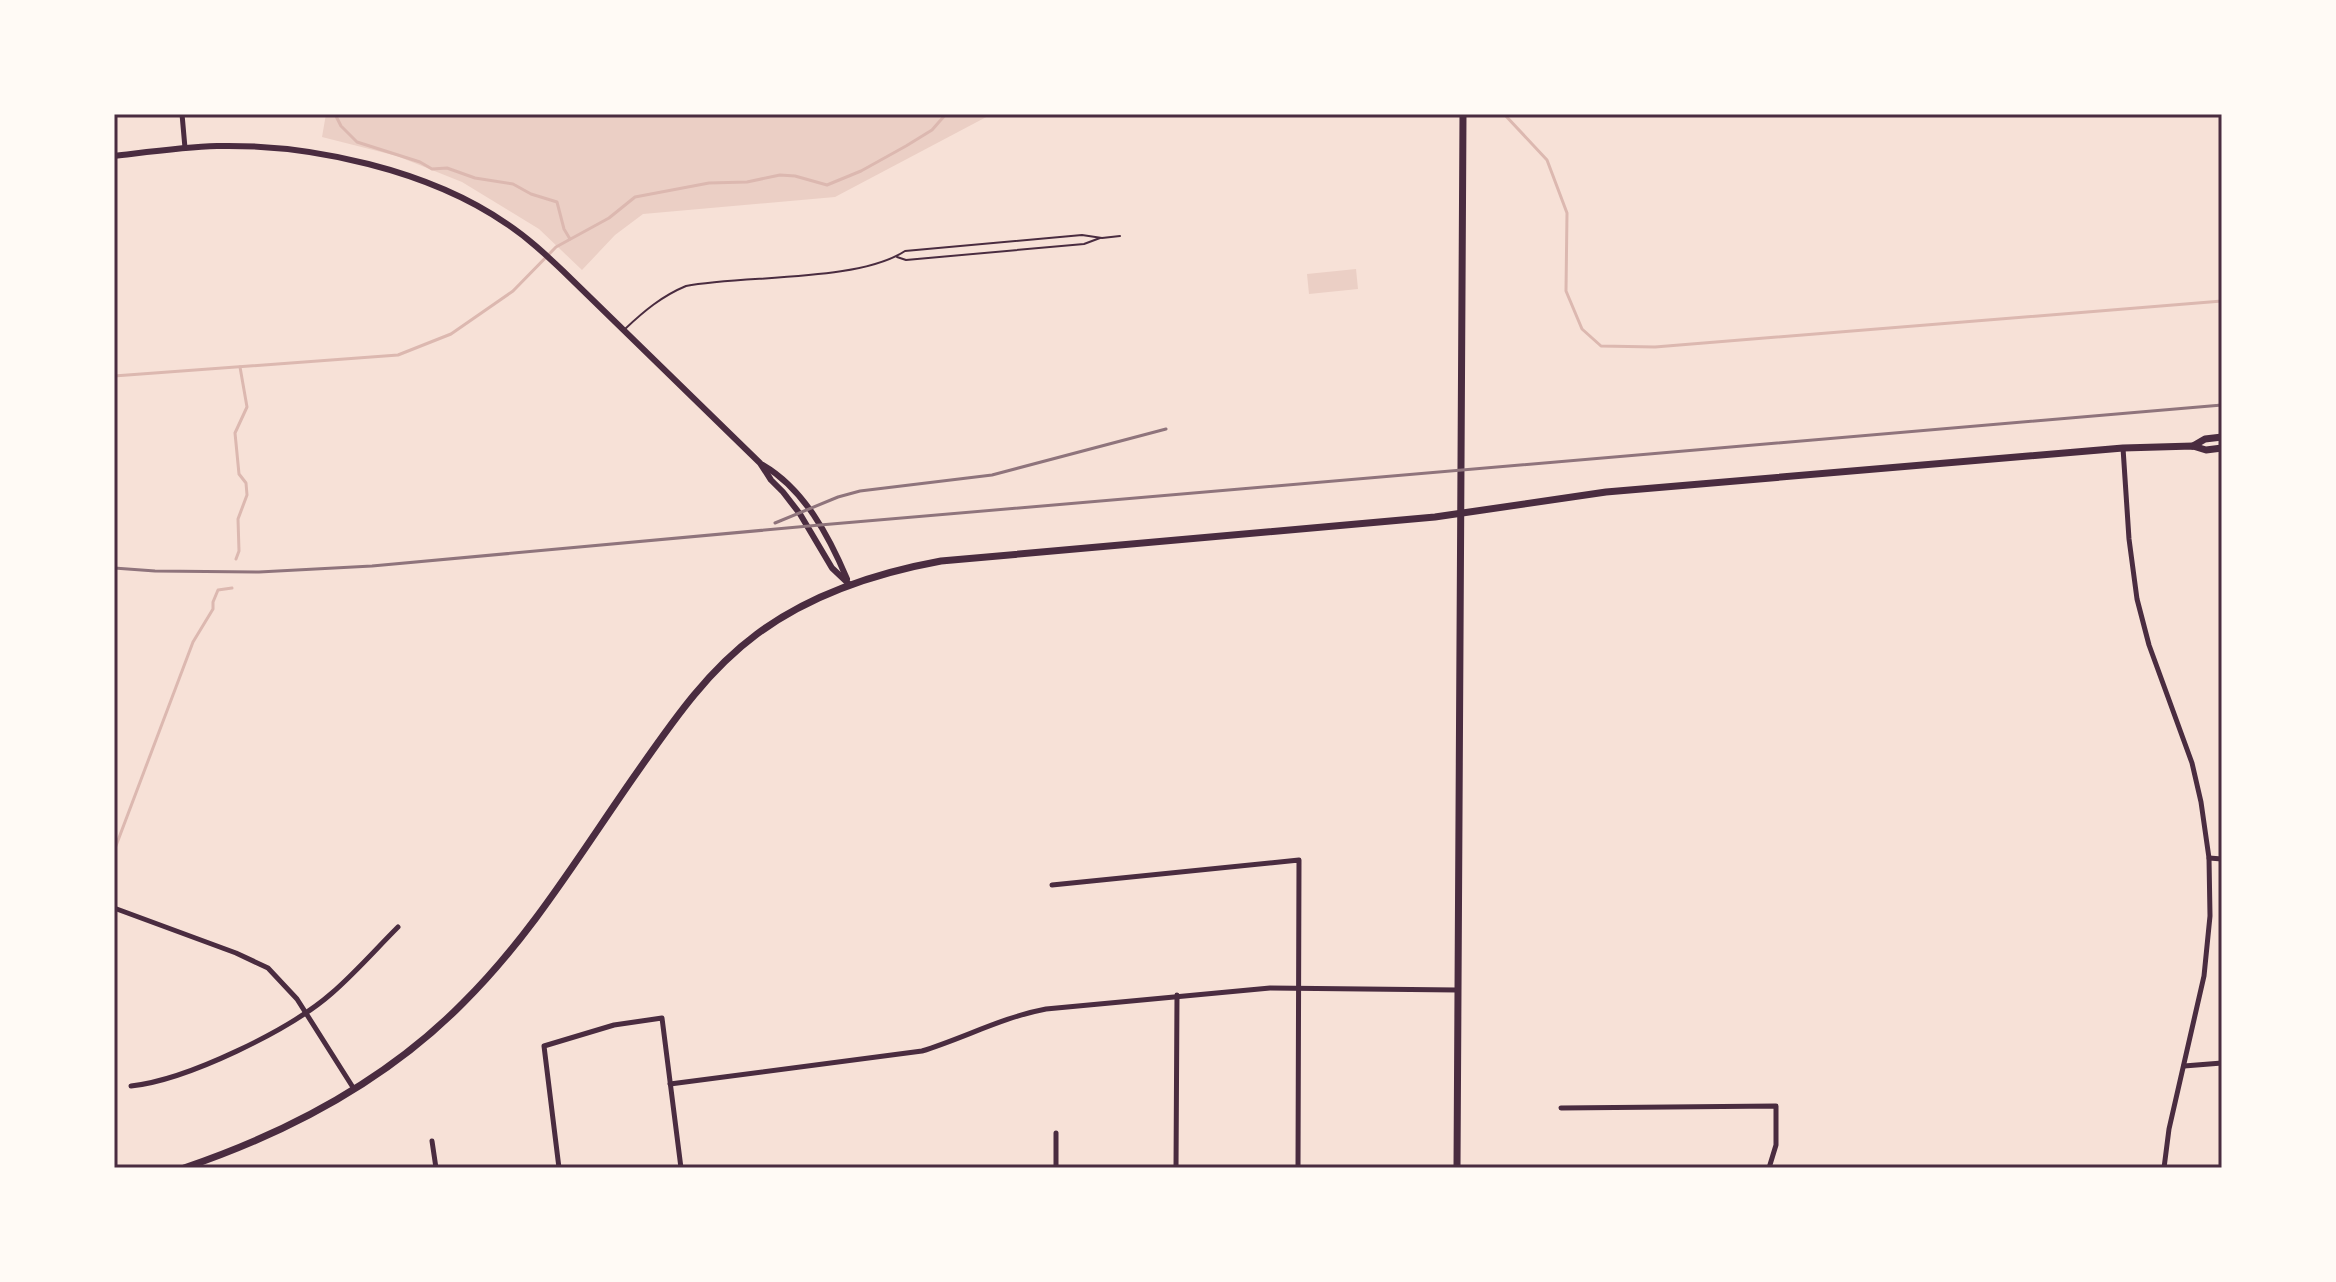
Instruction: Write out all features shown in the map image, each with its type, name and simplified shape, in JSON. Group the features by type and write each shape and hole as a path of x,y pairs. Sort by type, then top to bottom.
{"main road":[{"path":"1457,1168 1463,118"},
{"path":"2193,446 2205,439 2222,437"},
{"path":"184,1168 266,1136 314,1113 355,1090 431,1033 465,1002 509,952 704,682 775,621 814,599 850,585 895,570 941,561 1460,514 1606,492 2123,448 2222,448"}],"street":[{"path":"182,114 185,148"},
{"path":"114,156 185,148 238,146 286,149 366,164 414,178 464,199 508,224 563,271 760,463 780,474 810,510 837,555 850,585"},
{"path":"2123,448 2129,539 2137,599 2149,645 2192,763 2209,858 2210,916 2204,976 2169,1129 2164,1168"},
{"path":"2209,858 2222,859"},
{"path":"1052,885 1299,860 1298,1168"},
{"path":"114,908 268,968 292,992 355,1090"},
{"path":"131,1086 156,1081 254,1043 331,993 398,927"},
{"path":"670,1084 900,1054 953,1041 1028,1012 1177,995 1299,988 1457,990"},
{"path":"1176,1168 1177,995"},
{"path":"559,1168 544,1046 614,1025 662,1018 681,1168"},
{"path":"2184,1066 2222,1063"},
{"path":"1561,1108 1776,1106 1776,1145 1769,1168"},
{"path":"1056,1133 1056,1168"},
{"path":"432,1141 436,1168"}],"lane":[{"path":"624,330 648,307 670,293 705,282 846,270 896,257 905,251 1082,235 1102,238"},
{"path":"896,257 906,260 1084,244 1120,236"}],"shaded area":[{"path":"326,114 992,114 835,197 643,214 615,235 582,270 539,229 462,182 397,156 322,137"},
{"path":"1356,269 1358,289 1309,294 1307,274"}],"waterway":[{"path":"335,114 341,126 357,142 420,162 432,169 447,168 475,178 513,184 531,194 557,202 570,239"},
{"path":"114,376 398,355 451,334 513,291 556,247 609,218 635,197 709,183 747,182 780,175 827,185 861,171 906,146 932,130 946,114"},
{"path":"1504,114 1547,160 1567,213 1566,291 1582,329 1601,346 1655,347 2222,301"},
{"path":"236,559 239,551 238,519 247,495 246,483 239,474 235,433 247,407 240,367"},
{"path":"114,851 193,642 213,609 218,590 232,588"}],"railway":[{"path":"114,568 259,572 372,566 2222,405"},
{"path":"775,523 860,491 992,475 1166,429"}]}
